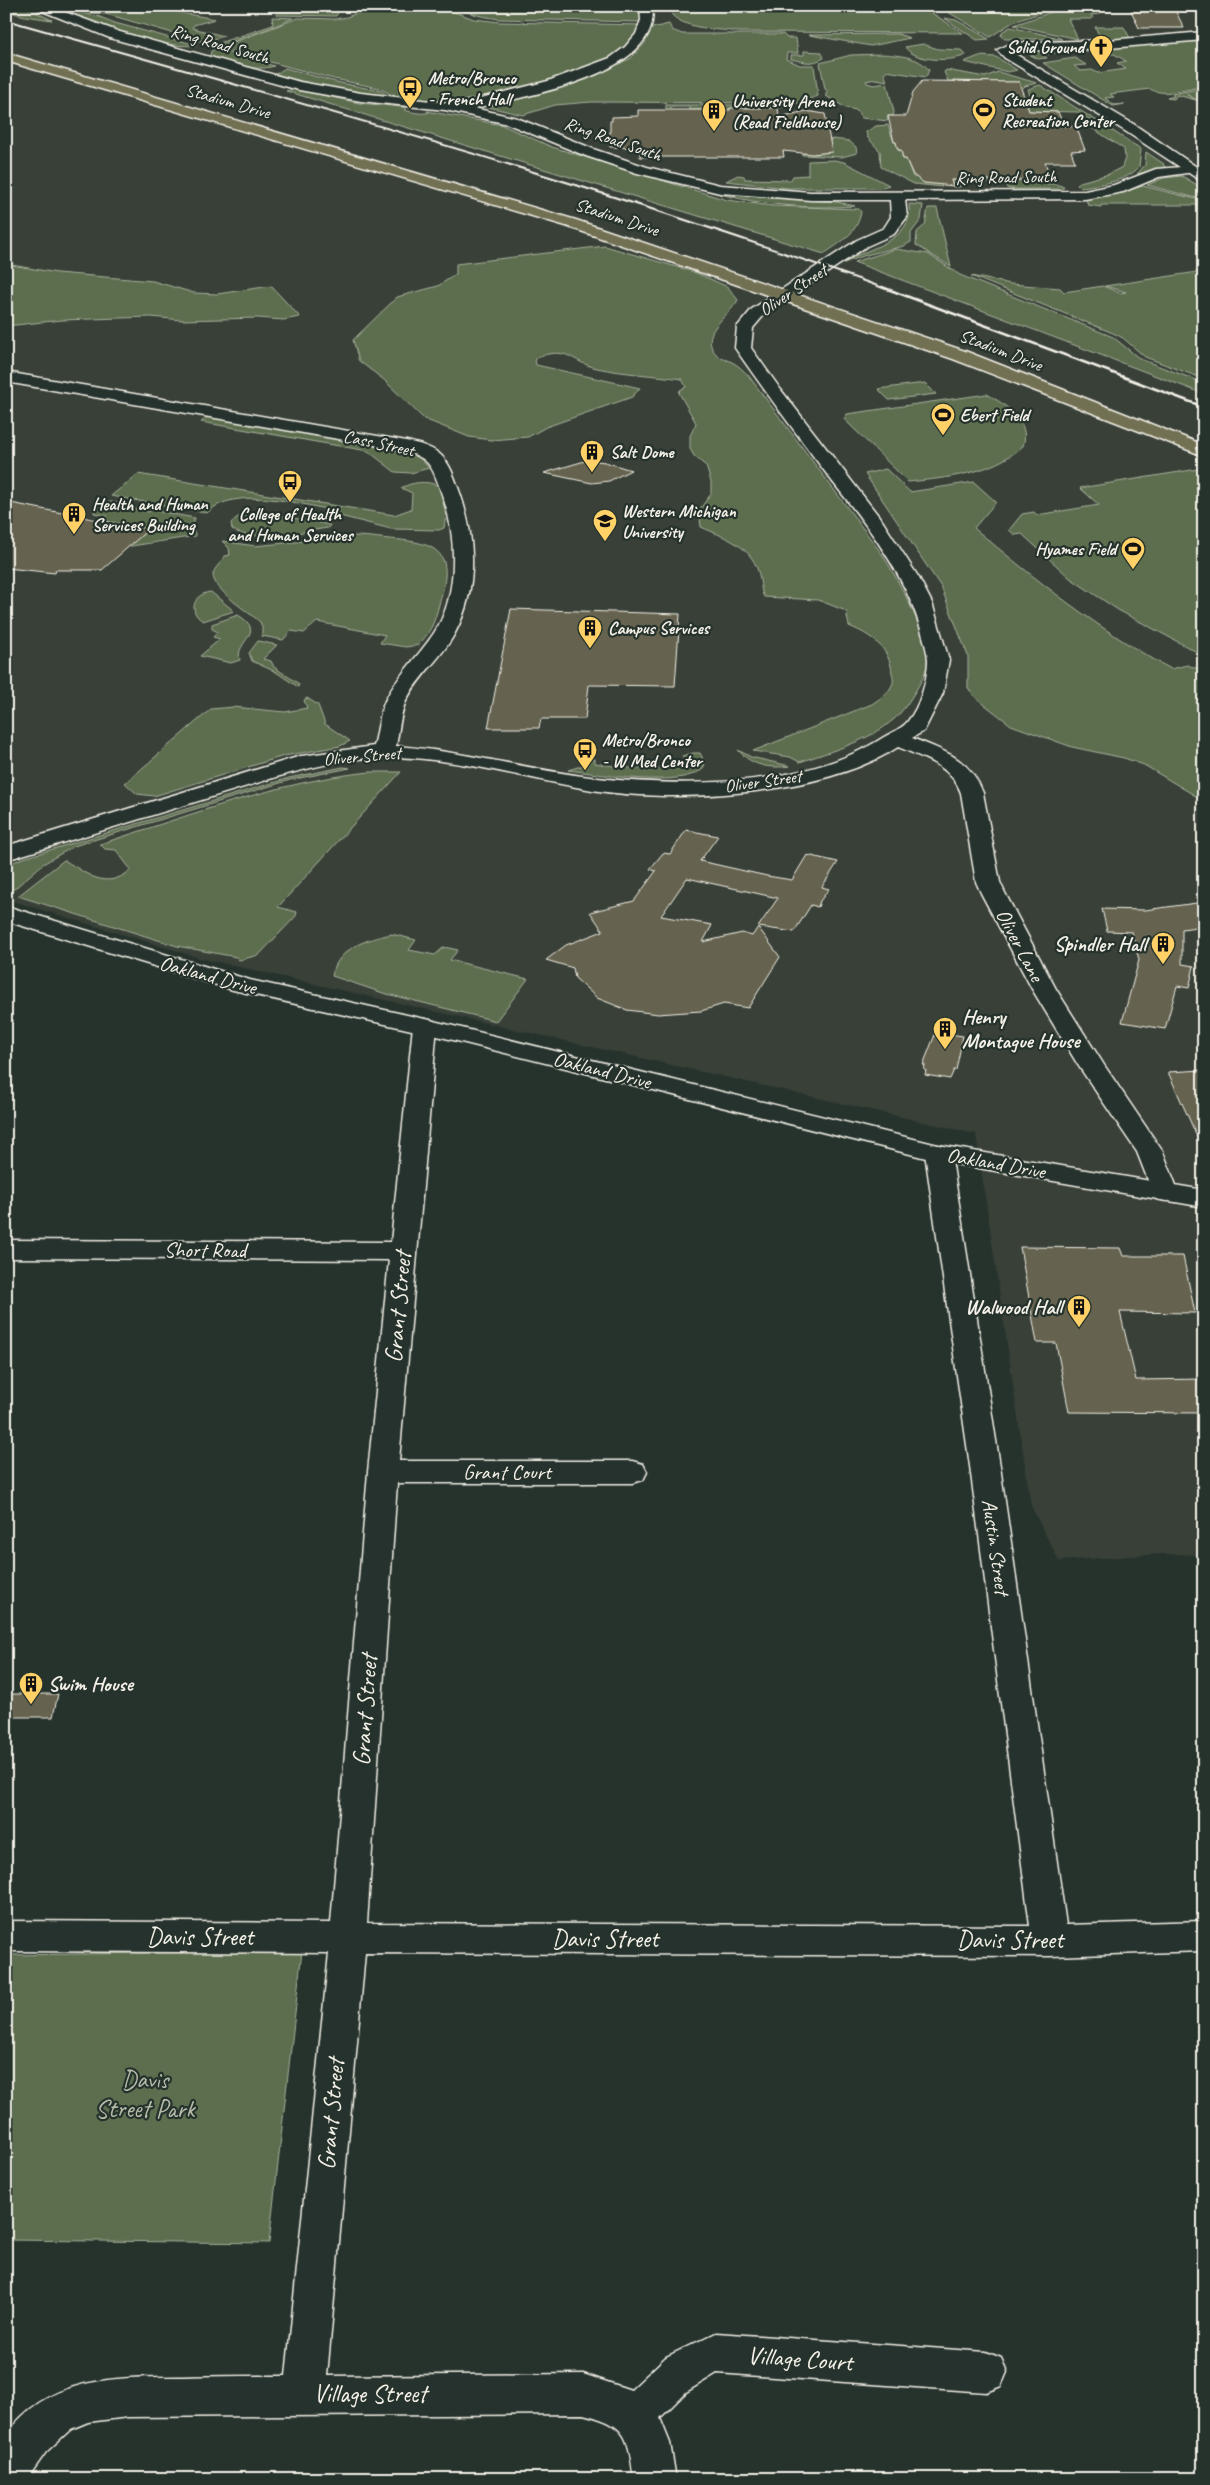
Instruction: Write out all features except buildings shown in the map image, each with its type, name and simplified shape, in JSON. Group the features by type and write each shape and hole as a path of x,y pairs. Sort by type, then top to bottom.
{"main road":[{"name":"Stadium Drive","path":"6,47 549,206 1204,436"},
{"name":"Stadium Drive","path":"6,56 789,289 1204,451"}],"street":[{"name":"Ring Road South","path":"36,6 98,30 299,86 361,98 456,108 512,121 592,153 704,186 789,196 1085,195 1118,190 1156,173 1189,169"},
{"path":"456,108 549,85 597,69 623,56 639,42 649,19 646,6"},
{"path":"1204,36 1109,44 1031,45 1008,51 1130,128 1204,179"},
{"path":"862,196 869,216 862,243"},
{"name":"Oliver Street","path":"6,853 300,763 384,752 442,756 595,784 690,789 762,784 810,775 851,762 879,750 916,726 924,707 933,693 939,660 922,603 894,554 745,352 743,342 744,328 758,312 789,289 813,276 862,243 889,231 896,224 900,213 898,196"},
{"name":"Cass Street","path":"6,377 385,442 418,450 437,460 441,465 458,514 463,555 461,591 445,633 413,674 395,702 384,752"},
{"name":"Oliver Lane","path":"896,739 948,761 967,778 972,793 988,882 993,893 1044,989 1091,1065 1150,1152 1166,1193"},
{"name":"Oakland Drive","path":"6,912 181,968 356,1012 426,1026 938,1153 1204,1199"},
{"name":"Grant Street","path":"305,2394 348,1938 383,1472 426,1026"},
{"name":"Austin Street","path":"938,1153 985,1466 1050,1941"},
{"name":"Short Road","path":"6,1248 404,1251"},
{"name":"Grant Court","path":"383,1472 632,1472"},
{"name":"Davis Street","path":"6,1936 1050,1941 1204,1936"},
{"name":"Village Court","path":"636,2414 668,2379 692,2362 716,2353 986,2372"},
{"name":"Village Street","path":"6,2475 15,2456 40,2429 66,2409 92,2402 128,2397 305,2394 583,2394 612,2400 636,2414"},
{"path":"636,2414 650,2445 655,2479"}],"shaded area":[{"name":"Western Michigan University","path":"6,6 1204,6 1204,179 1077,96 1068,98 1204,184 1204,1555 1162,1554 1059,1561 1031,1506 976,1134 200,958 6,899"}],"green space":[{"path":"6,6 23,6 52,20 6,11"},
{"path":"52,6 100,17 115,23 196,45 182,46 145,39 103,26"},
{"path":"68,6 143,6 215,19 194,25 192,28 224,36 204,42 106,14 90,13"},
{"path":"327,6 342,6 336,16 277,15 276,11 324,12"},
{"path":"360,6 438,6 474,19 499,22 642,25 639,33 617,57 546,84 461,104 394,96 379,88 334,79 218,48 298,18 335,19 347,17 357,13"},
{"path":"447,6 641,6 643,22 499,19"},
{"path":"671,6 921,6 963,33 740,32 686,24 672,15"},
{"path":"938,6 1062,6 1013,22 990,37"},
{"path":"1069,6 1096,10 1100,14 1091,15 1093,18 1090,19 1068,19 1078,39 1014,25"},
{"path":"272,17 293,18 216,47 213,45 273,25"},
{"path":"944,18 956,20 989,39 977,40"},
{"path":"669,24 672,30 682,34 783,34 787,38 796,38 798,53 787,53 786,59 800,65 814,65 818,96 799,103 591,102 555,105 523,115 484,106 550,89 601,72 631,58 645,43 652,28"},
{"path":"1010,27 1062,39 1005,39 1001,36 1002,32"},
{"path":"1095,27 1124,27 1130,38 1102,41"},
{"path":"898,34 910,38 871,46 809,35"},
{"path":"1204,40 1204,86 1169,92 1150,89 1110,94 1114,97 1105,98 1114,105 1125,104 1113,106 1043,63 1075,58 1086,65 1074,66 1080,71 1092,70 1098,73 1126,69 1117,63 1126,61 1114,54 1107,55 1104,51 1067,51 1043,55 1047,58 1038,59 1025,52 1028,50"},
{"path":"923,44 938,49 961,50 966,55 943,60 925,58 917,56 905,47"},
{"path":"215,49 274,66 266,68 250,67 210,56 211,51"},
{"path":"804,51 821,52 824,58 812,62 791,59 791,55 804,55"},
{"path":"881,54 914,59 925,65 929,70 926,77 886,71 884,73 887,81 876,79 866,81 874,85 887,83 894,112 893,116 887,116 888,121 862,118 856,110 846,108 826,96 828,92 825,89 820,63 851,55"},
{"path":"979,56 996,57 1017,70 1008,72 964,62"},
{"path":"285,68 336,82 381,91 392,98 312,84 276,74"},
{"path":"946,70 985,77 998,72 1037,83 1025,86 1022,89 1019,82 948,81 944,72"},
{"path":"1040,85 1141,149 1139,167 1134,172 1120,179 1104,184 1080,187 1077,184 1080,182 1109,174 1122,167 1125,158 1124,149 1092,128 1090,120 1078,112 1029,111 1027,105 1042,102 1031,99 1028,89"},
{"path":"1204,88 1204,104 1186,94 1196,100 1177,95 1174,99 1167,98 1174,96 1172,94"},
{"path":"294,89 359,103 403,107 406,108 404,110 414,112 429,112 427,111 502,125 552,147 727,200 773,206 859,209 861,212 852,232 824,254 286,91"},
{"path":"666,105 780,105 784,107 690,110 690,107 671,107 666,109"},
{"path":"888,125 894,142 896,142 898,150 901,150 903,159 906,159 913,177 939,177 924,183 941,183 942,187 914,184 881,167 880,151 867,137 866,132 876,126"},
{"path":"830,140 849,141 856,147 857,153 842,157 802,155 802,153 817,154 828,152"},
{"path":"1146,152 1166,167 1137,174 1145,165"},
{"path":"835,160 844,162 889,185 880,188 787,188 726,181 738,175 744,176 745,179 791,180 793,176 808,175 808,161"},
{"path":"1182,176 1204,189 1204,200 1147,185 1163,178"},
{"path":"951,180 1035,180 1036,183 1056,184 1064,187 1062,189 1012,189 1007,188 1005,182 960,182 960,187 953,187"},
{"path":"689,185 741,196 837,202 855,206 813,207 771,204 750,201"},
{"path":"1143,186 1204,201 1204,208 1198,205 1101,205 1101,207 1088,205 1086,199"},
{"path":"909,204 923,205 921,220 911,233 911,242 904,246 866,255 844,263 887,242 897,235 909,217"},
{"path":"928,208 937,208 951,267 916,245 917,232 925,225"},
{"path":"605,246 694,272 728,287 738,300 712,333 710,340 712,348 719,357 734,363 748,375 882,554 910,604 921,633 927,658 927,667 924,675 903,710 883,728 848,745 800,762 790,757 753,751 872,704 891,688 893,679 888,656 872,638 849,626 846,611 818,600 764,597 758,571 754,562 743,548 701,527 699,510 711,494 711,482 706,466 694,456 690,449 690,436 696,423 679,393 680,390 686,387 682,379 618,372 597,368 562,354 546,354 535,358 536,365 640,388 632,397 546,427 528,437 492,440 469,437 424,419 384,380 359,361 353,340 397,297 438,286 456,274 456,264"},
{"path":"896,249 928,254 960,275 1113,337 1140,359 1204,383 1204,394 854,262"},
{"path":"6,264 57,273 153,281 194,293 217,294 271,286 300,317 283,320 258,318 182,320 151,317 62,320 6,326"},
{"path":"1204,271 1204,379 1145,357 1123,338 1113,333 971,276 1011,284 1060,288 1064,292 1103,286 1120,293 1126,292 1105,286"},
{"path":"925,383 936,394 889,400 878,389"},
{"name":"Ebert Field","path":"987,394 1002,403 1020,421 1025,437 1023,446 1011,455 983,469 938,479 908,482 844,419 847,414"},
{"path":"208,417 398,450 418,456 429,468 411,473 395,472 368,451 201,422"},
{"path":"886,469 910,492 974,482 996,502 974,528 997,547 1069,604 1145,654 1171,669 1187,665 1204,671 1204,801 1144,765 1124,758 1072,747 1011,725 976,698 968,688 968,656 941,587 865,474"},
{"name":"Hyames Field","path":"1198,469 1204,474 1204,651 1195,651 1118,610 1070,578 1022,534 1015,535 1009,530 1022,514 1034,512 1037,515 1099,505 1080,488"},
{"path":"138,474 394,515 411,509 412,493 401,488 410,484 425,482 439,486 446,515 444,528 439,530 391,529 336,515 337,512 289,501 270,499 251,498 234,500 219,505 207,513 111,496"},
{"path":"111,502 149,512 151,510 195,518 192,528 196,536 112,549 103,521 107,516 94,513 95,504"},
{"path":"261,512 330,525 328,528 292,534 264,536 251,536 232,529 231,523 237,518"},
{"path":"354,536 414,542 434,549 440,555 444,562 445,571 441,597 431,629 418,645 406,647 380,643 385,635 317,622 304,633 291,631 283,640 262,636 260,622 225,594 215,581 213,575 214,570 225,556 230,555 229,548 222,541 255,546"},
{"path":"211,592 234,611 203,621 195,613 195,604 200,596"},
{"path":"238,615 250,627 248,637 239,653 240,660 231,663 200,656 220,639 213,637 218,632 212,629 212,624"},
{"path":"258,641 277,645 263,659 271,661 274,667 299,684 298,687 276,672 252,661 249,653"},
{"path":"307,698 318,705 325,724 350,741 340,746 284,756 154,796 137,794 125,783 211,709 233,707 285,712 307,708 304,700"},
{"path":"738,750 751,757 790,766 775,767 761,765 749,760"},
{"path":"700,753 705,763 703,769 691,775 676,778 638,779 568,770 581,766 585,759 595,759 595,763 641,769 677,767 688,764 682,756"},
{"path":"343,767 350,768 290,780 74,846 43,864 14,889 6,892 6,866 20,859 289,778"},
{"path":"370,772 401,772 278,907 297,912 296,916 259,955 239,960 236,957 177,946 18,896 64,860 89,875 105,880 122,876 131,870 116,850 105,849 100,844 268,791 302,783"},
{"path":"392,934 416,940 409,950 435,955 444,947 458,950 450,960 528,979 496,1021 383,993 332,976 340,958 354,946"},
{"name":"Davis Street Park","path":"302,1951 269,2243 6,2240 6,1955"}],"railway":[{"path":"6,20 448,146 668,214 886,289"},
{"path":"882,287 1204,407"}],"place":[{"name":"Solid Ground","path":"1101,68"},
{"name":"Metro/Bronco - French Hall","path":"410,109"},
{"name":"Student Recreation Center","path":"984,131"},
{"name":"University Arena (Read Fieldhouse)","path":"714,132"},
{"name":"Ebert Field","path":"943,436"},
{"name":"Salt Dome","path":"592,473"},
{"name":"College of Health and Human Services","path":"290,503"},
{"name":"Health and Human Services Building","path":"74,535"},
{"name":"Western Michigan University","path":"605,542"},
{"name":"Hyames Field","path":"1133,570"},
{"name":"Campus Services","path":"590,649"},
{"name":"Metro/Bronco - W Med Center","path":"585,771"},
{"name":"Spindler Hall","path":"1163,965"},
{"name":"Henry Montague House","path":"945,1050"},
{"name":"Walwood Hall","path":"1079,1328"},
{"name":"Swim House","path":"31,1705"}]}
